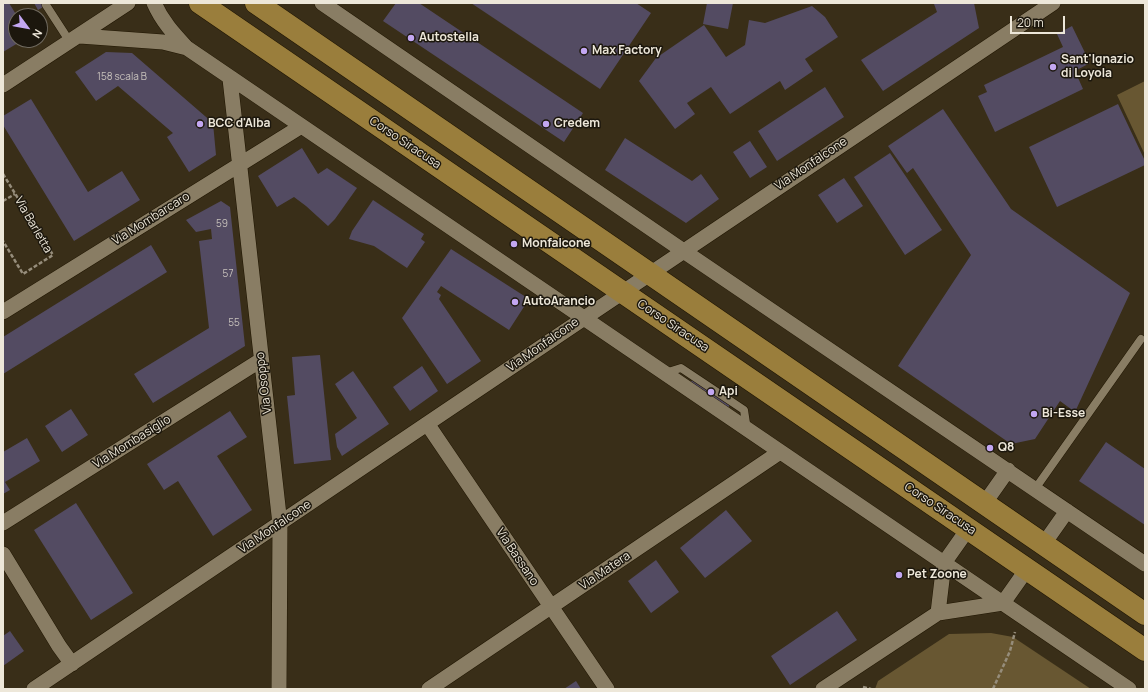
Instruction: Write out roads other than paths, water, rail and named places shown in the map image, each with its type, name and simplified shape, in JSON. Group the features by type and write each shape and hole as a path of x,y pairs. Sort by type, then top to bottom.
{"main road":[{"name":"Corso Siracusa","path":"200,3 1145,650"},
{"path":"256,3 1145,614"}],"street":[{"path":"3,85 128,3"},
{"path":"154,3 160,16 169,29 187,48 230,79 583,317 1129,689"},
{"path":"322,3 682,250 1145,564"},
{"name":"Via Monfalcone","path":"34,689 428,424 621,291 1053,3"},
{"path":"75,39 163,42 187,48"},
{"name":"Via Osoppo","path":"230,79 280,524 279,689"},
{"name":"Via Mombarcaro","path":"3,312 300,127"},
{"name":"Via Mombasiglio","path":"3,523 261,360"},
{"name":"Via Bassano","path":"428,424 607,689"},
{"name":"Via Matera","path":"429,689 552,608 780,452"},
{"path":"984,504 1008,470"},
{"path":"1043,545 1067,511"},
{"path":"938,613 944,563 968,529"},
{"path":"3,554 59,646 72,664"},
{"path":"833,687 938,613 1003,603 1027,569"}],"lane":[{"path":"46,6 75,39"},
{"path":"1035,488 1142,339"}],"place":[{"name":"Autostella","path":"411,38"},
{"name":"Max Factory","path":"584,51"},
{"name":"Sant'Ignazio di Loyola","path":"1053,67"},
{"name":"BCC d'Alba","path":"200,124"},
{"name":"Credem","path":"546,124"},
{"name":"Monfalcone","path":"514,244"},
{"name":"AutoArancio","path":"515,302"},
{"name":"Api","path":"711,392"},
{"name":"Bi-Esse","path":"1034,414"},
{"name":"Q8","path":"990,448"},
{"name":"Pet Zoone","path":"899,575"}]}
